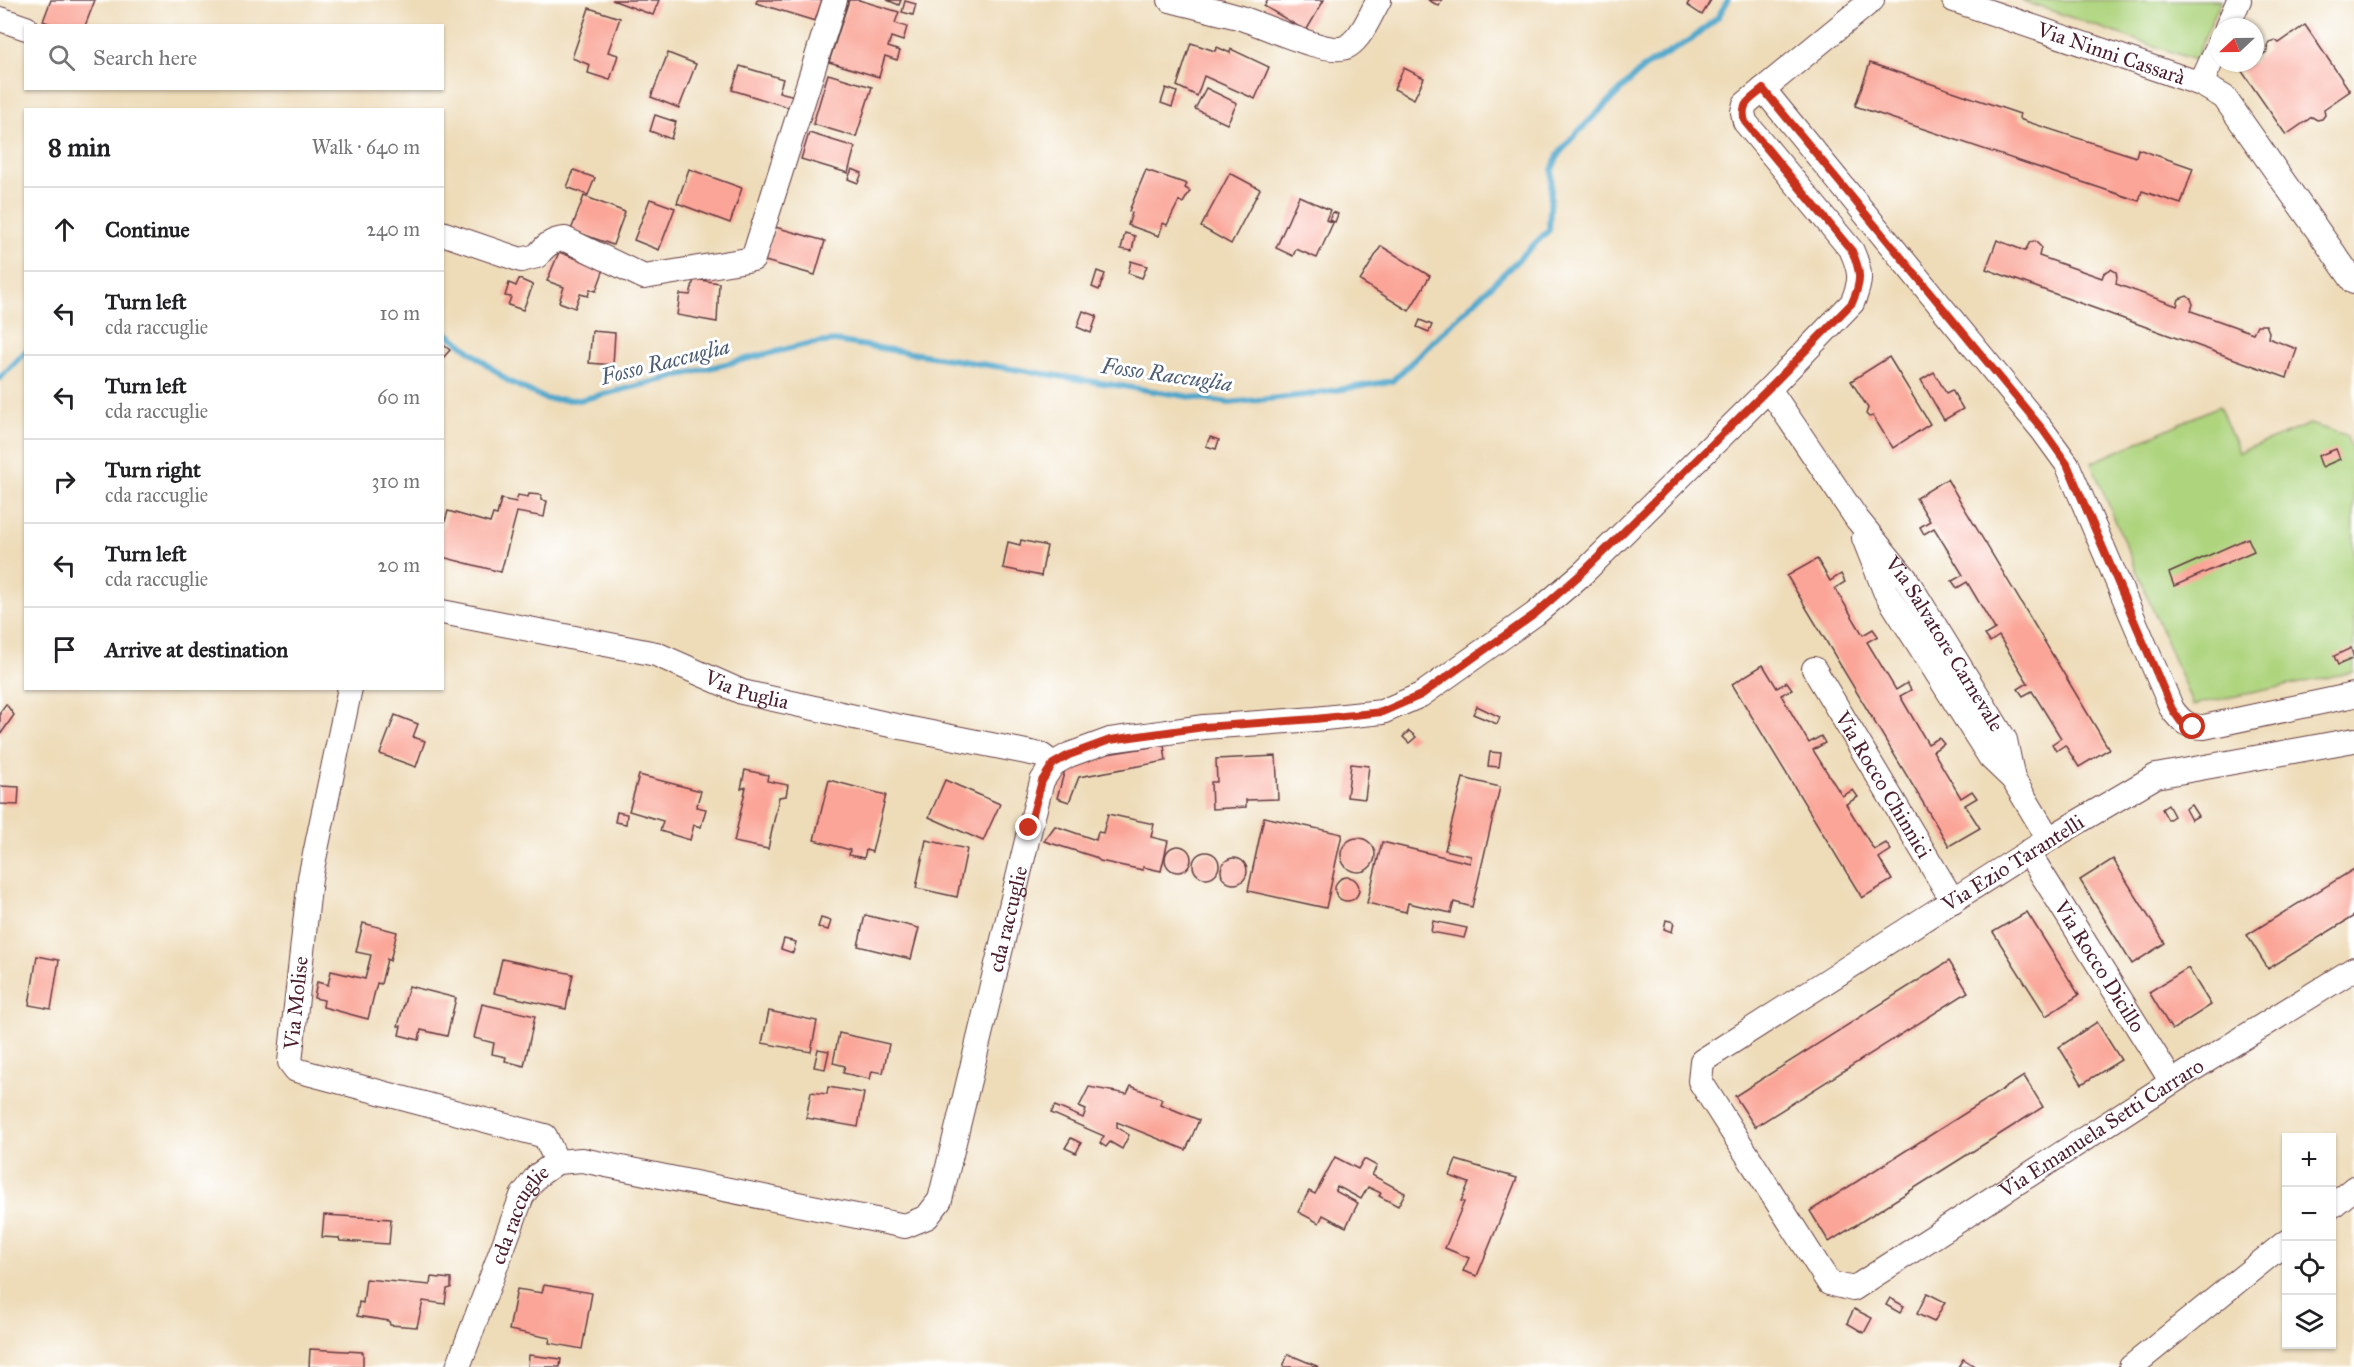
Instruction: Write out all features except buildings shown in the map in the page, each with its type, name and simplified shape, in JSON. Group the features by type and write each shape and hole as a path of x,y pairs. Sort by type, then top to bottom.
{"street":[{"path":"444,234 521,260 537,256 554,240 565,239 644,277 753,259 835,0"},
{"path":"1170,0 1240,18 1313,45 1336,49 1347,47 1360,34 1379,0"},
{"path":"1053,764 1069,755 1110,740 1204,727 1382,712 1421,695 1535,614 1582,573 1852,303 1859,288 1860,270 1852,251 1745,122 1743,112 1745,104 1872,0"},
{"name":"Via Ninni Cassarà","path":"1954,0 2201,84 2224,97 2354,282"},
{"path":"2231,18 2239,0"},
{"path":"0,19 24,27"},
{"path":"2201,84 2210,64"},
{"path":"1763,89 2043,430 2067,464 2172,709 2181,722 2193,727 2204,727 2354,695"},
{"name":"Via Salvatore Carnevale","path":"1768,389 1857,519 1885,591 1990,757 2013,779 2049,839"},
{"name":"Via Puglia","path":"444,612 656,654 742,692 1041,755 1053,764"},
{"name":"Via Rocco Chinnici","path":"1814,669 1953,901"},
{"name":"Via Molise","path":"350,690 310,878 290,1062 296,1070 545,1136 557,1162"},
{"name":"Via Ezio Tarantelli","path":"1853,1289 1829,1283 1700,1082 1702,1061 2028,852 2156,776 2354,740"},
{"name":"cda raccuglie","path":"458,1367 522,1196 537,1176 557,1162 582,1160 905,1226 927,1217 940,1200 1029,828 1042,781 1053,764"},
{"name":"Via Rocco Dicillo","path":"2028,852 2172,1082"},
{"name":"Via Emanuela Setti Carraro","path":"1853,1289 2172,1082 2354,969"},
{"path":"2336,1202 2354,1188"},
{"path":"2131,1367 2282,1245"}],"green space":[{"path":"2020,0 2221,0 2213,18 2210,18 2210,25 2195,60"},
{"path":"2219,406 2239,452 2310,424 2346,435 2354,454 2354,672 2193,705 2091,463"}],"waterway":[{"name":"Fosso Raccuglia","path":"444,331 508,381 546,399 580,400 807,344 835,341 1229,403 1306,395 1392,381 1549,230 1552,170 1558,155 1571,139 1643,68 1692,39 1718,17 1728,0"},
{"name":"Fosso Raccuglia","path":"0,378 24,353"}],"route":[{"path":"1029,828 1042,781 1053,764 1069,755 1110,740 1204,727 1382,712 1421,695 1535,614 1582,573 1768,389 1852,303 1859,288 1860,270 1852,251 1745,122 1743,112 1745,104 1763,89 2043,430 2067,464 2172,709 2181,722 2193,727"}]}
